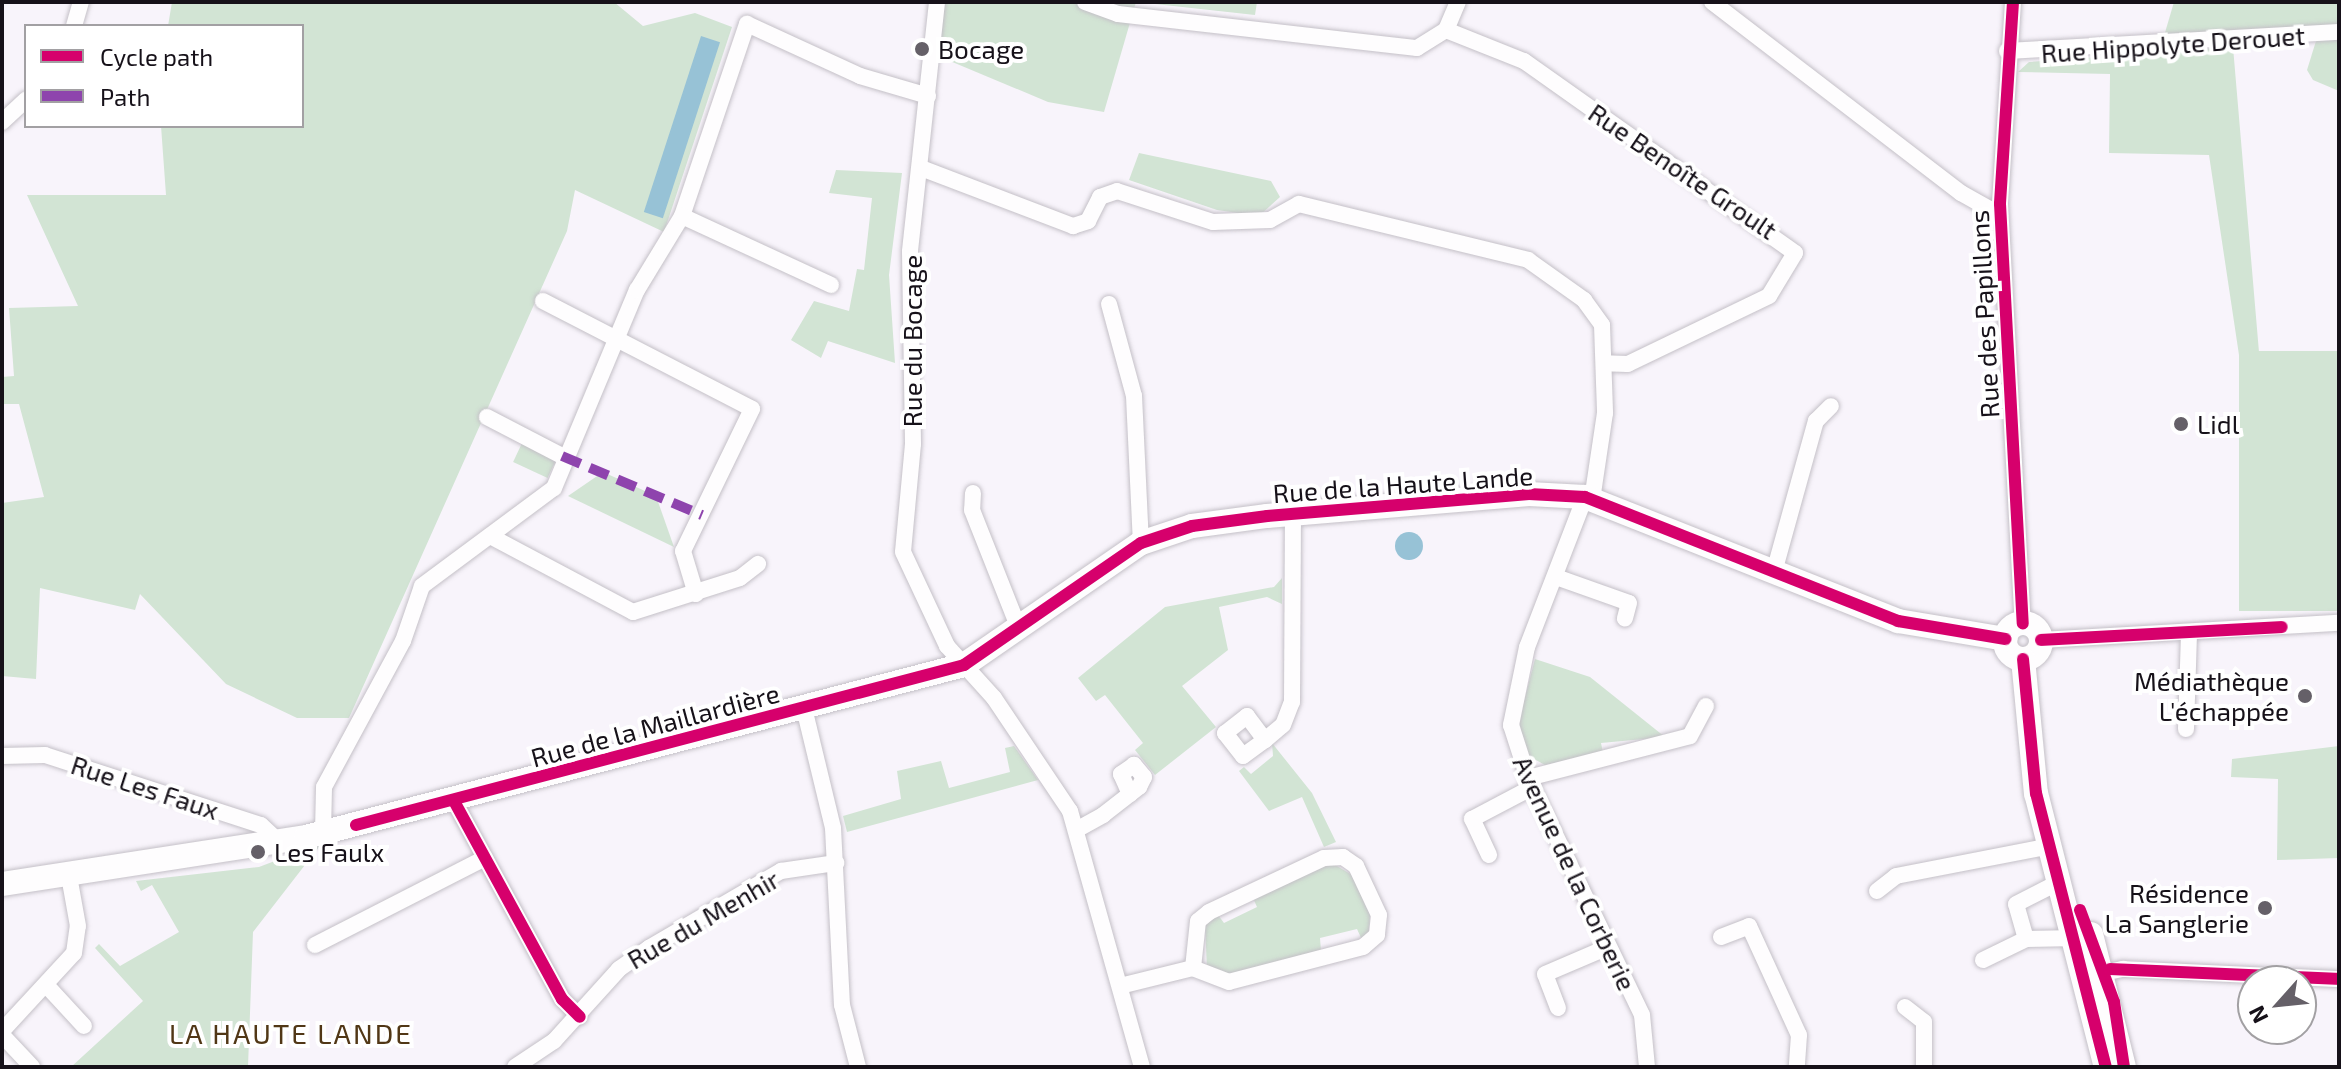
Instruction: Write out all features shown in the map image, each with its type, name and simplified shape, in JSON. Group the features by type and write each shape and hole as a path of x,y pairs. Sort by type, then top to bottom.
{"street":[{"path":"75,24 81,2"},
{"name":"Rue du Bocage","path":"937,2 910,252 913,444 903,552 947,646 1045,770 1078,829 1142,1067"},
{"path":"1085,2 1118,14 1417,48 1446,30 1458,2"},
{"path":"1712,2 1961,193 2000,215"},
{"name":"Rue des Papillons","path":"2013,2 2007,51 2000,215 2014,631"},
{"path":"323,832 324,787 403,641 422,586 554,488 562,456 616,339 682,216 747,24 860,76 928,96"},
{"name":"Rue Benoîte Groult","path":"1446,30 1524,61 1791,243 1793,264 1769,296 1628,364 1604,363"},
{"name":"Rue Hippolyte Derouet","path":"2007,51 2339,32"},
{"path":"2,122 24,102"},
{"name":"Avenue de la Corberie","path":"921,168 1073,226 1088,221 1100,197 1117,191 1213,222 1270,220 1299,204 1503,250 1528,260 1597,312 1604,363 1602,456 1527,647 1511,725 1530,783 1642,1015 1647,1067"},
{"path":"682,216 831,285"},
{"path":"543,301 752,409 683,551 696,594"},
{"path":"1109,304 1134,396 1141,543"},
{"path":"1774,572 1816,421 1831,406"},
{"path":"487,417 562,456"},
{"path":"973,493 972,510 1019,629"},
{"name":"Rue de la Haute Lande","path":"964,665 1141,543 1192,526 1529,494 1588,498 1898,621 2014,631"},
{"path":"1265,740 1283,725 1292,702 1293,515"},
{"path":"490,536 633,612 696,594 758,564"},
{"path":"1556,577 1629,603 1625,618"},
{"path":"2014,631 2041,640 2189,635 2339,623"},
{"path":"2014,631 2023,659 2028,741 2052,851 2078,938 2096,974 2106,1067"},
{"path":"2186,729 2189,635"},
{"path":"2023,659 2041,640"},
{"name":"Rue de la Maillardière","path":"2,884 279,842 323,832 454,801 964,665"},
{"path":"1489,855 1472,819 1530,783 1690,736 1706,706"},
{"path":"804,708 836,863 842,1005 858,1067"},
{"name":"Rue Les Faux","path":"2,756 45,755 271,829 279,842"},
{"path":"1078,829 1130,794"},
{"path":"454,801 562,999 580,1017"},
{"path":"1877,891 1896,876 2052,851"},
{"path":"2052,851 2096,974 2124,1067"},
{"path":"315,945 485,858"},
{"path":"1120,986 1193,968 1229,982 1363,947 1377,935 1379,915 1356,866 1324,858 1209,912 1198,921 1193,968"},
{"name":"Rue du Menhir","path":"515,1067 580,1017 619,969 712,909 781,871 836,863"},
{"path":"32,1067 2,1033 48,987 76,949 69,876"},
{"path":"2026,939 2016,904 2061,881"},
{"path":"1721,937 1749,926 1799,1035 1797,1067"},
{"path":"1983,960 2026,939 2078,938"},
{"path":"1558,1008 1545,974 1608,947"},
{"path":"2096,974 2339,979"},
{"path":"48,987 84,1026"},
{"path":"1905,1007 1924,1022 1924,1067"}],"green space":[{"path":"172,2 614,2 643,26 695,13 732,27 664,232 575,190 567,231 349,718 297,718 226,684 140,594 135,610 40,588 36,679 2,676 2,503 44,497 19,404 2,404 2,377 14,376 9,308 78,306 27,195 166,195 161,128 304,128 304,24 168,24"},
{"path":"945,2 1136,2 1104,112 1048,102 938,56"},
{"path":"1137,2 1257,2 1255,15"},
{"path":"2174,2 2339,2 2339,25 2164,36"},
{"path":"2339,39 2339,91 2313,80 2307,70 2316,41"},
{"path":"2233,47 2259,352 2239,355 2209,155 2109,153 2110,74 2018,72 2029,62"},
{"path":"1139,153 1271,181 1280,197 1259,216 1217,210 1129,180"},
{"path":"836,170 902,173 889,275 895,363 828,341 821,358 791,340 814,301 849,311 857,269 864,270 872,198 829,193"},
{"path":"2239,351 2339,351 2339,611 2239,611"},
{"path":"522,443 556,459 548,478 513,462"},
{"path":"603,472 656,496 674,547 568,496"},
{"path":"1282,578 1282,604 1267,597 1219,607 1228,650 1182,686 1216,727 1155,775 1135,750 1143,743 1105,695 1096,701 1078,678 1165,607 1274,587"},
{"path":"1535,659 1590,677 1665,737 1601,743 1603,753 1545,765 1525,754 1519,720"},
{"path":"1272,743 1312,793 1336,842 1324,847 1302,797 1269,811 1239,771 1244,767 1251,774 1273,756"},
{"path":"1014,746 1038,780 847,832 843,816 901,799 897,771 941,761 949,788 1010,772 1005,748"},
{"path":"2339,746 2339,858 2277,860 2278,779 2231,777 2232,759"},
{"path":"322,843 253,932 248,1067 71,1067 143,1001 95,948 99,944 120,966 179,932 152,885 141,891 136,881 259,867"},
{"path":"1332,863 1352,875 1370,915 1369,934 1362,940 1357,929 1320,938 1321,951 1221,978 1207,969 1205,924 1218,915 1224,923 1257,907 1253,898"}],"water":[{"path":"701,36 720,42 663,218 644,212"},
{"path":"1409,532 1419,536 1423,546 1419,556 1409,560 1399,556 1395,546 1399,536"}],"marked path":[{"path":"562,456 702,515"}],"cycle path":[{"path":"2013,2 2000,204 2023,623"},
{"path":"356,825 964,665 1141,543 1192,526 1267,516 1529,494 1585,497 1898,621 2005,639"},
{"path":"2041,640 2282,627"},
{"path":"2023,659 2036,793 2106,1067"},
{"path":"454,801 562,999 580,1017"},
{"path":"2080,910 2114,1002 2124,1067"},
{"path":"2110,969 2339,979"}],"place":[{"name":"Bocage","path":"922,49"},
{"name":"Lidl","path":"2181,424"},
{"name":"Médiathèque L'échappée","path":"2305,696"},
{"name":"Les Faulx","path":"258,852"},
{"name":"Résidence La Sanglerie","path":"2265,908"}],"district":[{"name":"LA HAUTE LANDE","path":"291,1033"}]}
